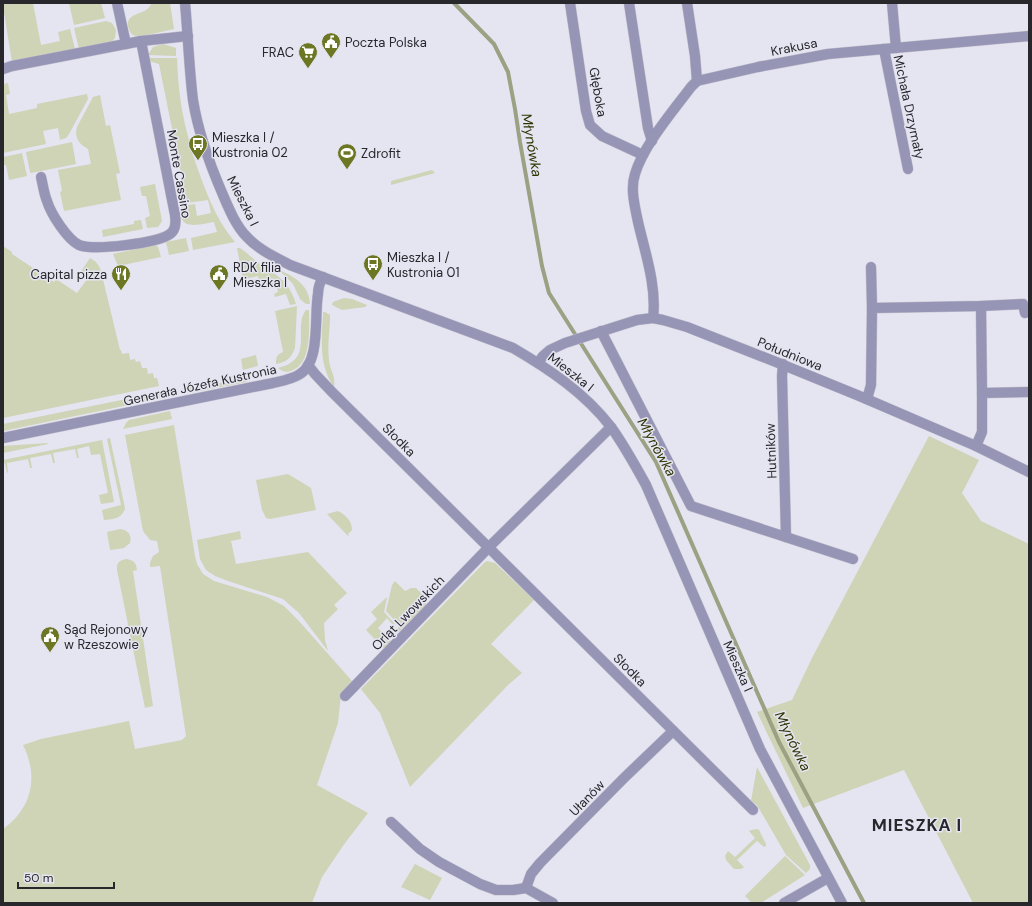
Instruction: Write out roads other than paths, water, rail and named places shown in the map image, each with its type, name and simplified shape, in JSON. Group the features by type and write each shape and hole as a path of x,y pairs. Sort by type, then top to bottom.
{"street":[{"path":"117,3 126,44"},
{"name":"Mieszka I","path":"185,3 193,101 199,127 208,156 230,211 246,237 267,253 290,265 502,343 538,363 560,378 597,411 611,427 634,462 646,485 760,749 842,903"},
{"name":"Głęboka","path":"570,3 586,111 590,125 602,136 643,155"},
{"path":"629,3 648,128 652,141"},
{"path":"653,318 653,289 633,194 634,174 652,141 697,81 687,3"},
{"path":"892,3 896,48"},
{"path":"3,69 141,41 188,36"},
{"name":"Krakusa","path":"697,81 817,56 1029,36"},
{"name":"Monte Cassino","path":"41,177 46,200 50,209 70,238 79,245 92,248 110,248 162,238 170,234 176,222 175,215 141,41"},
{"name":"Michała Drzymały","path":"884,49 908,169"},
{"path":"867,399 871,385 871,267"},
{"path":"308,365 313,355 319,285 323,276"},
{"path":"872,308 1023,304 1025,313"},
{"path":"976,446 982,432 981,306"},
{"name":"Południowa","path":"538,363 550,350 565,343 637,320 653,318 687,327 783,364 976,446 1029,472"},
{"path":"600,331 691,506 854,559"},
{"name":"Hutników","path":"783,364 782,376 786,537"},
{"name":"Generała Józefa Kustronia","path":"3,438 287,380 300,374 308,365"},
{"name":"Słodka","path":"308,365 332,392 753,810"},
{"path":"982,393 1029,392"},
{"path":"489,549 611,427"},
{"name":"Orląt Lwowskich","path":"345,696 489,549"},
{"name":"Ułanów","path":"526,888 531,874 540,864 620,782 673,731"},
{"path":"391,822 420,849 439,862 480,884 496,890 526,888 553,903"},
{"path":"784,903 828,878"}],"waterway":[{"name":"Młynówka","path":"454,3 494,44 508,72 542,266 549,293 656,462 779,742 864,903"}],"place":[{"name":"Poczta Polska","path":"331,59"},
{"name":"FRAC","path":"308,69"},
{"name":"Mieszka I / Kustronia 02","path":"198,161"},
{"name":"Zdrofit","path":"347,170"},
{"name":"Mieszka I / Kustronia 01","path":"373,281"},
{"name":"Capital pizza","path":"121,291"},
{"name":"RDK filia Mieszka I","path":"219,291"},
{"name":"Sąd Rejonowy w Rzeszowie","path":"50,653"}],"district":[{"name":"MIESZKA I","path":"917,825"}]}
